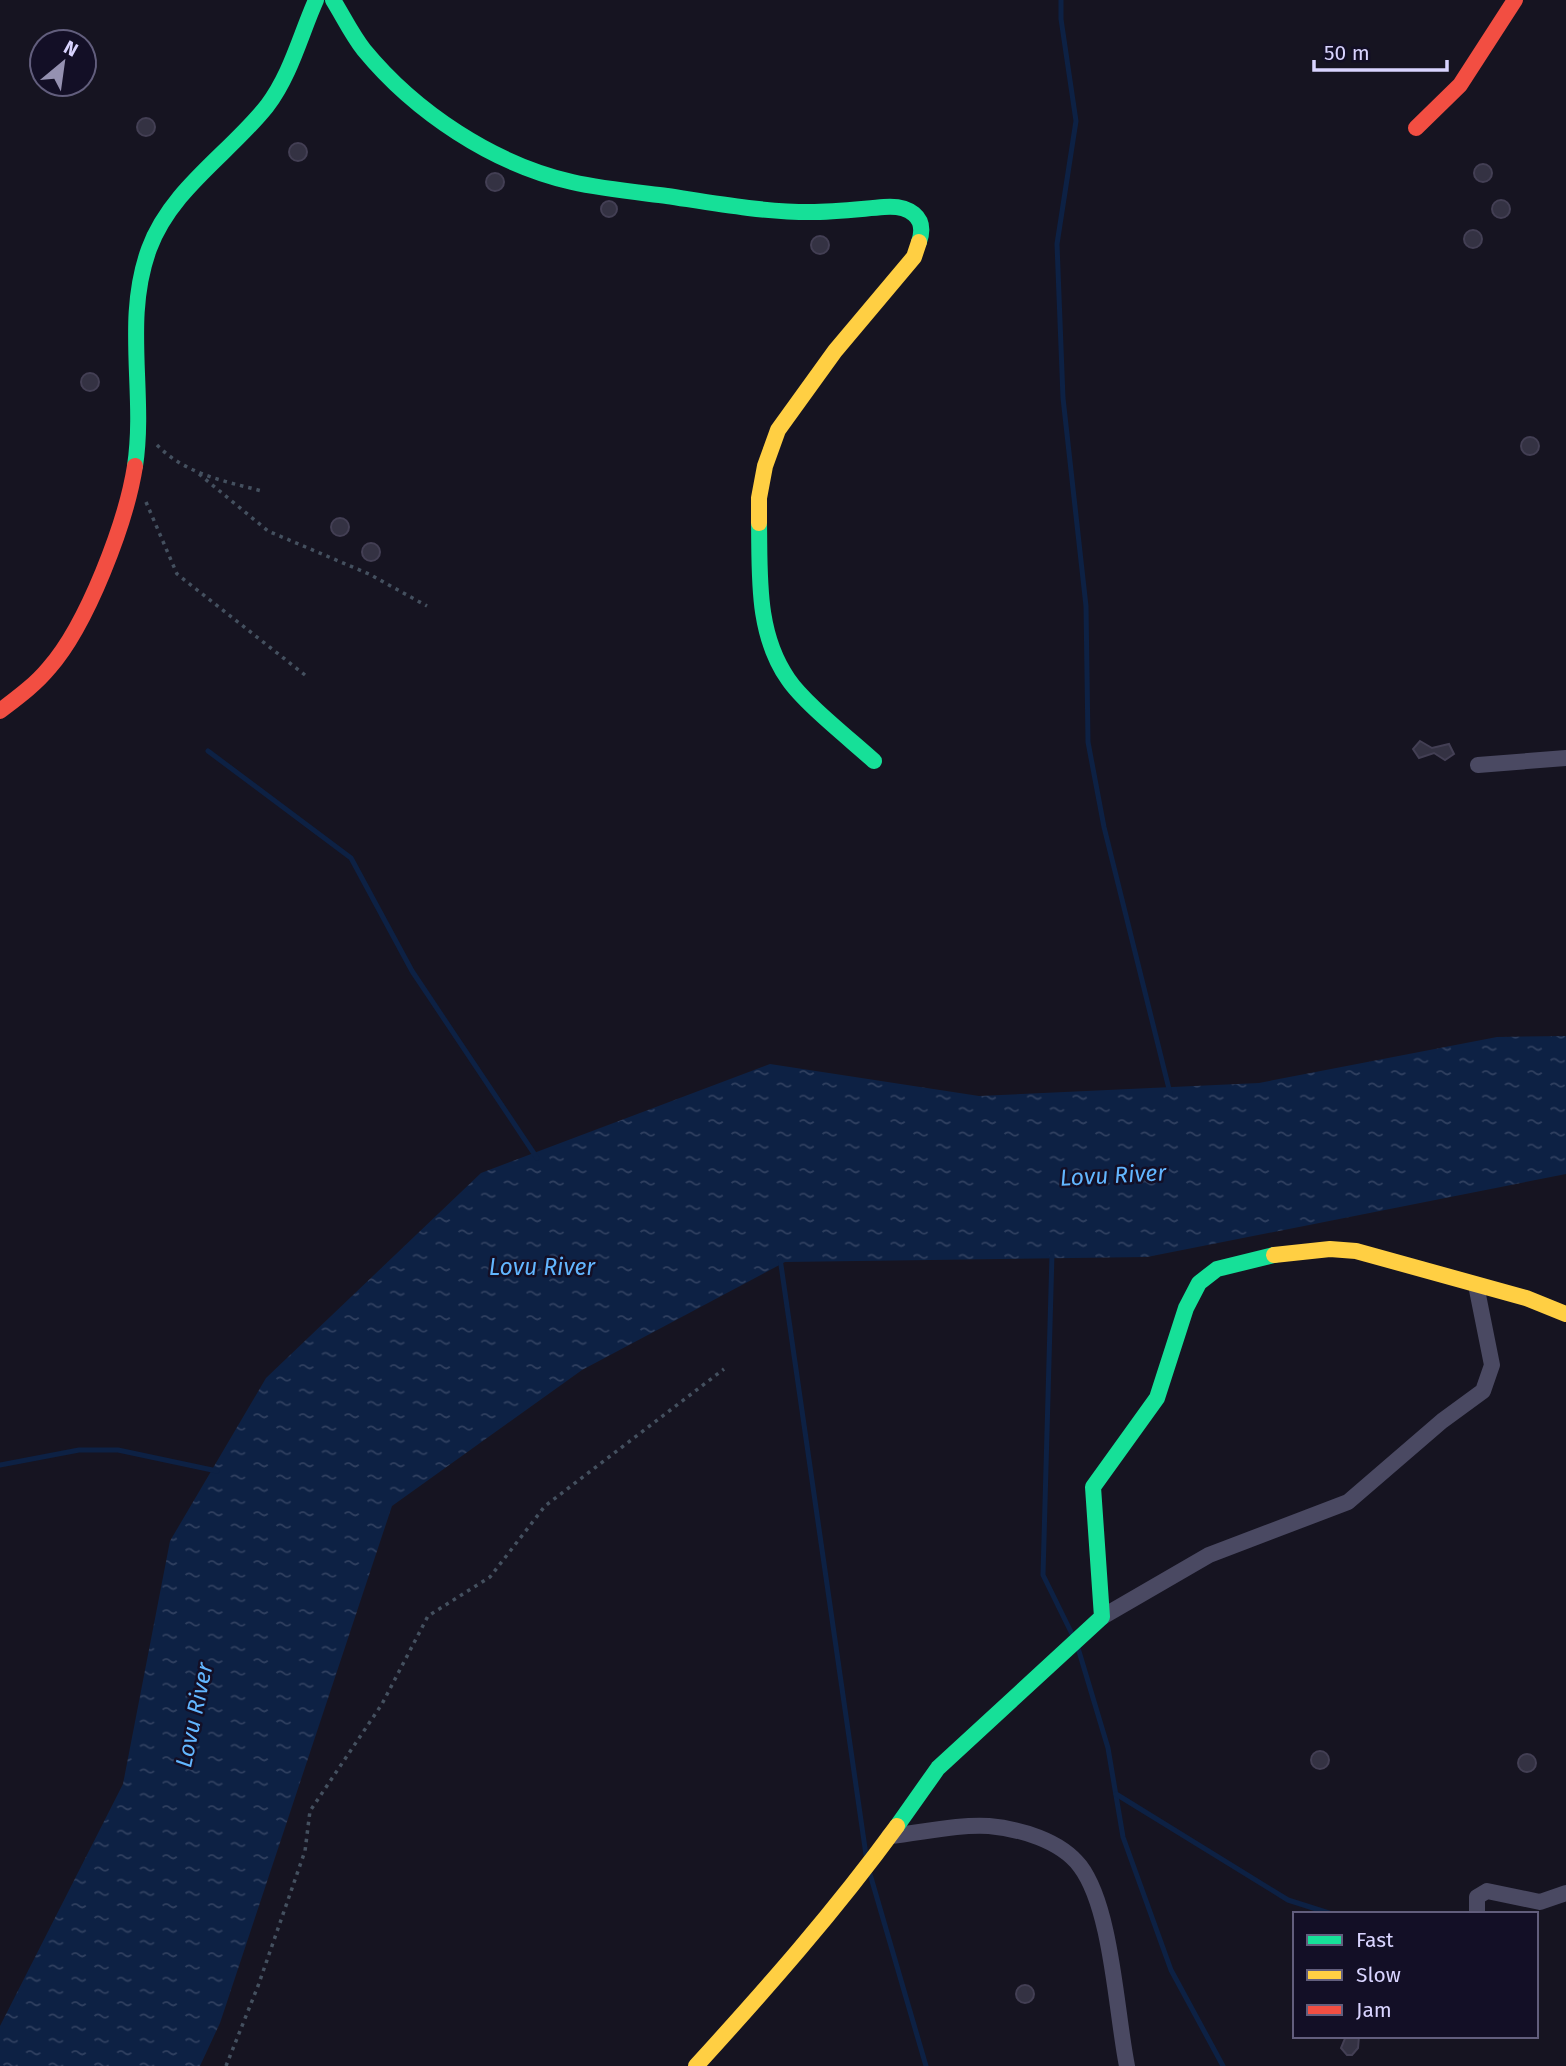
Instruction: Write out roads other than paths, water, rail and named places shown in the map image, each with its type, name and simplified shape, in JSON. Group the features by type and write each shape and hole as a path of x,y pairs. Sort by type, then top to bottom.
{"street":[{"path":"0,711 54,663 87,603 113,540 133,470 136,423 136,303 149,247 196,176 265,108 291,70 316,0"},
{"path":"333,0 363,48 410,96 457,132 512,162 570,182 708,203 808,212 898,206 913,212 919,219 923,230 914,257 835,351 778,430 765,466 759,498 760,599 772,653 789,682 874,761"},
{"path":"1416,128 1437,113 1457,90 1515,0"},
{"path":"1478,765 1566,758"},
{"path":"1102,1617 1093,1487 1140,1428 1153,1405 1164,1382 1189,1301 1206,1274 1234,1261 1339,1249 1363,1252 1540,1301 1566,1314"},
{"path":"696,2066 787,1967 843,1900 938,1768 1102,1617 1209,1555 1348,1502 1483,1391 1492,1366 1476,1285"},
{"path":"889,1836 998,1828 1021,1831 1046,1842 1079,1864 1090,1881 1099,1908 1127,2066"},
{"path":"1476,1912 1477,1897 1486,1891 1539,1902 1566,1894"}],"water":[{"name":"Lovu River","path":"1566,1036 1566,1174 1147,1257 785,1262 582,1370 392,1506 220,2023 200,2066 0,2066 0,2026 123,1784 170,1541 266,1378 481,1173 770,1064 979,1096 1259,1083 1497,1037"}],"waterway":[{"path":"1061,0 1061,19 1076,121 1057,244 1063,398 1086,606 1088,742 1104,827 1170,1093"},
{"path":"208,751 351,858 412,971 537,1158"},
{"path":"1052,1254 1043,1575 1073,1636"},
{"path":"780,1258 866,1855"},
{"path":"0,1465 79,1450 118,1450 217,1471"},
{"path":"1078,1648 1108,1748 1123,1837 1171,1970 1223,2066"},
{"path":"1116,1794 1288,1900 1326,1912"},
{"path":"870,1874 926,2066"}]}
